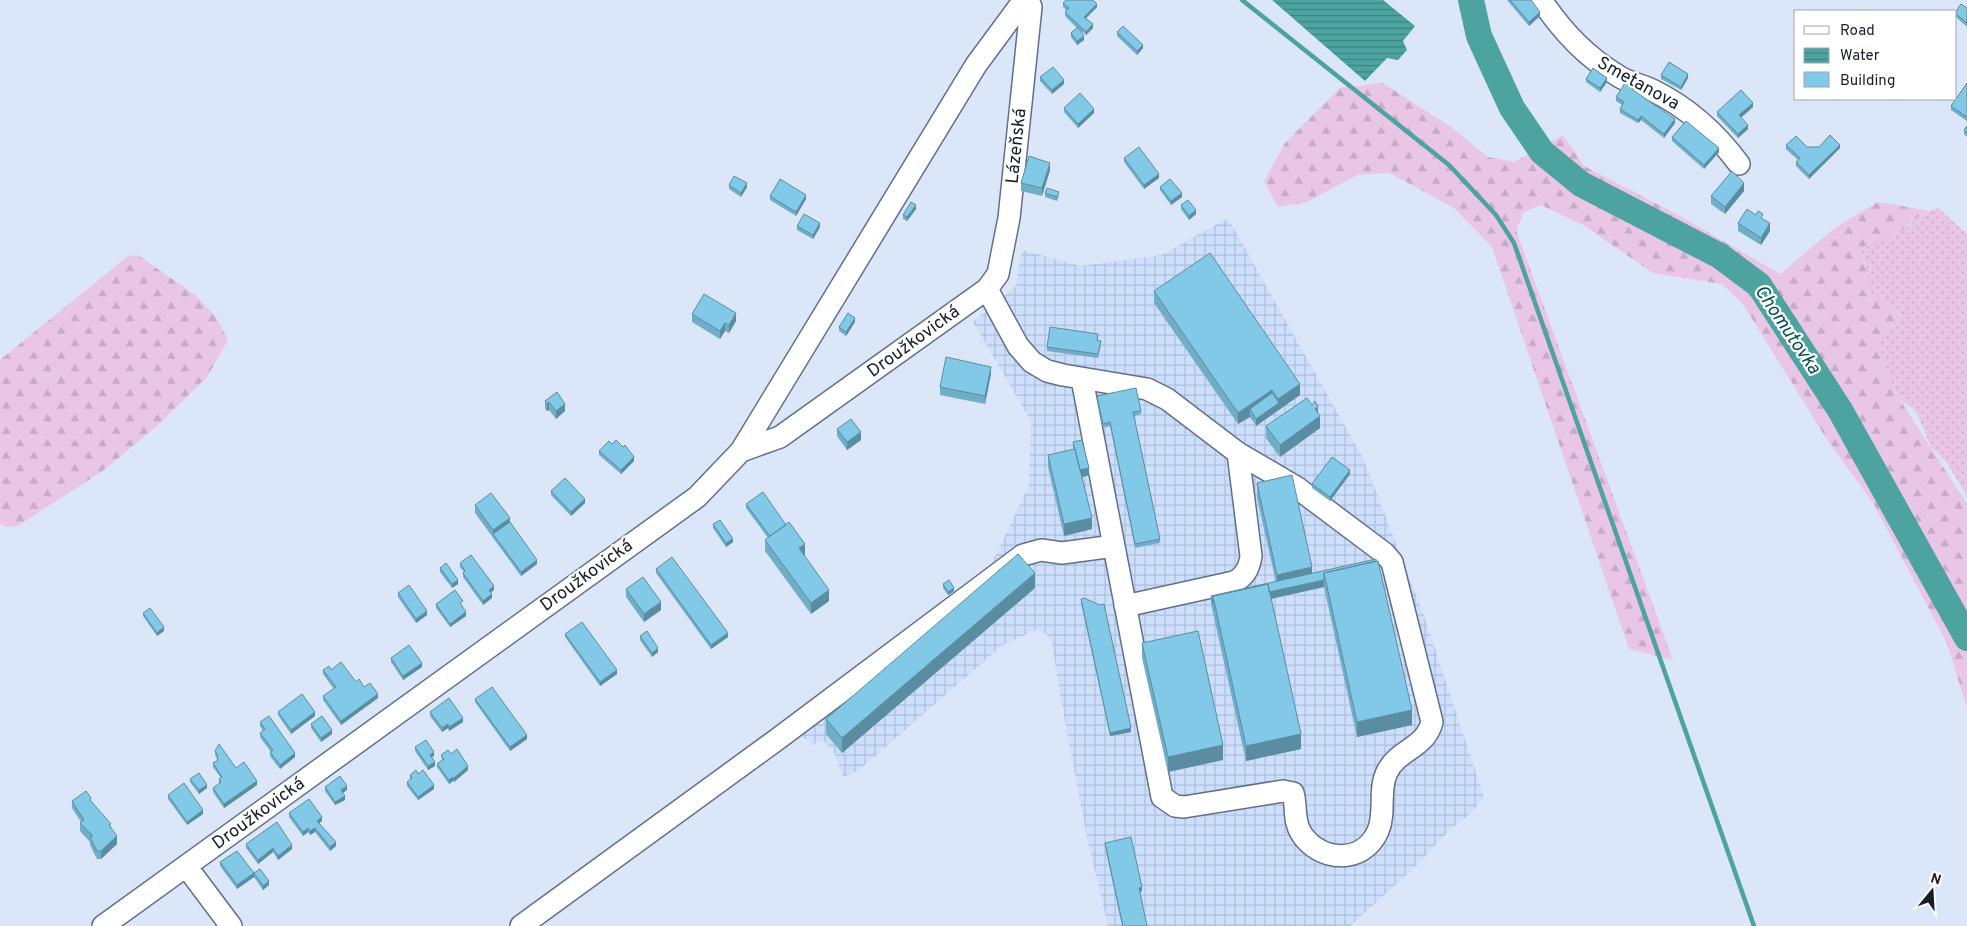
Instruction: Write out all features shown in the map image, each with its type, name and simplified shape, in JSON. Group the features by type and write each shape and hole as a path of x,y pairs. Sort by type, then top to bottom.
{"street":[{"path":"741,451 976,65 1024,0"},
{"name":"Lázeňská","path":"987,289 998,274 1009,218 1031,7 1028,0"},
{"name":"Smetanova","path":"1541,0 1564,32 1589,56 1622,79 1650,89 1678,104 1722,141 1739,164"},
{"path":"987,289 1023,355 1047,371 1082,379 1147,389 1167,399 1238,453 1296,487 1384,553 1396,572 1432,722 1429,734 1407,750 1387,772 1382,800 1383,817 1377,833 1368,846 1356,854 1340,856 1327,854 1311,846 1300,832 1294,816 1296,803 1293,793 1283,791 1184,807 1167,802 1162,797 1082,379"},
{"name":"Droužkovická","path":"103,926 696,497 741,451 780,437 987,289"},
{"path":"1125,606 1234,582 1243,577 1250,568 1251,556 1238,453"},
{"path":"521,926 779,738 1023,555 1041,550 1062,553 1114,546"},
{"path":"186,866 231,926"}],"shaded area":[{"path":"1228,218 1363,458 1424,616 1484,797 1470,814 1451,829 1413,869 1350,926 1108,926 1086,833 1053,648 1048,636 1043,632 1036,630 1003,645 859,770 843,777 835,754 822,739 812,745 804,738 800,738 864,667 986,576 1029,485 1031,421 973,322 1016,286 1022,250 1080,266 1162,255"}],"green space":[{"path":"1383,83 1451,127 1488,157 1514,162 1563,135 1584,166 1680,216 1780,274 1836,227 1878,202 1930,211 1919,216 1898,234 1866,246 1861,251 1868,276 1868,291 1895,306 1898,311 1898,323 1884,331 1880,341 1885,370 1900,400 1967,504 1967,708 1947,643 1873,503 1828,441 1743,304 1722,284 1653,273 1583,225 1541,205 1524,212 1516,230 1673,660 1629,649 1492,247 1454,208 1390,173 1357,175 1307,202 1278,207 1264,181 1285,143 1340,88"},
{"path":"1938,208 1967,234 1967,496 1947,463 1931,447 1918,416 1913,409 1900,400 1885,370 1880,341 1883,332 1895,325 1900,315 1898,309 1868,291 1868,275 1861,251 1866,246 1908,227 1919,216"},
{"path":"138,255 195,295 216,317 228,340 207,377 158,425 104,470 18,526 7,527 0,524 0,360 128,256"}],"water":[{"path":"1272,0 1383,0 1415,26 1403,41 1407,50 1398,60 1387,58 1365,81"}],"building":[{"path":"1066,0 1093,0 1097,4 1084,17 1093,24 1086,32 1065,12 1069,8 1063,3"},
{"path":"1510,0 1531,0 1540,12 1529,22"},
{"path":"1961,4 1967,8 1967,23 1957,15 1957,10"},
{"path":"1123,26 1143,45 1137,51 1117,32"},
{"path":"1078,27 1084,36 1077,41 1071,33"},
{"path":"1669,62 1688,74 1681,87 1661,75"},
{"path":"1053,67 1064,80 1052,90 1040,77"},
{"path":"1593,68 1607,78 1600,88 1586,79"},
{"path":"1625,83 1634,87 1633,90 1675,119 1664,134 1641,116 1638,120 1620,109 1624,102 1616,97"},
{"path":"1967,83 1967,117 1951,106"},
{"path":"1741,90 1753,103 1739,115 1748,125 1738,134 1717,112"},
{"path":"1080,93 1094,109 1078,124 1064,108"},
{"path":"1686,121 1719,148 1704,165 1672,137"},
{"path":"1830,135 1840,145 1809,175 1796,162 1800,158 1786,145 1796,136 1807,147 1819,147"},
{"path":"1139,147 1159,174 1144,185 1124,158"},
{"path":"1029,156 1050,163 1042,188 1021,183"},
{"path":"1732,171 1744,183 1725,207 1711,196"},
{"path":"734,176 747,183 741,193 729,185"},
{"path":"780,179 806,195 796,212 770,196"},
{"path":"1170,179 1182,193 1171,201 1160,187"},
{"path":"1047,188 1059,192 1057,197 1045,193"},
{"path":"1188,200 1196,210 1189,216 1181,205"},
{"path":"911,202 916,205 907,217 903,215"},
{"path":"1747,209 1756,215 1758,211 1763,214 1761,218 1770,223 1761,238 1738,223"},
{"path":"804,214 820,223 813,235 797,226"},
{"path":"1210,253 1300,384 1278,399 1272,390 1238,413 1154,291"},
{"path":"704,294 736,313 729,325 725,323 720,331 692,314"},
{"path":"848,313 855,318 846,332 839,327"},
{"path":"1050,327 1098,334 1097,340 1101,341 1098,354 1047,347"},
{"path":"946,357 991,367 985,396 940,387"},
{"path":"1136,388 1141,411 1133,412 1160,539 1135,544 1110,422 1103,424 1097,396"},
{"path":"557,392 565,404 556,411 549,402 547,404 545,401"},
{"path":"1272,393 1279,403 1256,419 1250,409"},
{"path":"1307,398 1312,405 1315,401 1318,407 1315,409 1320,416 1280,445 1266,426"},
{"path":"851,419 861,432 847,442 837,429"},
{"path":"616,440 623,447 625,445 634,457 621,470 599,451 609,441 612,444"},
{"path":"1082,440 1089,468 1080,470 1073,442"},
{"path":"1075,449 1092,518 1064,524 1048,455"},
{"path":"1332,457 1350,470 1330,497 1312,484"},
{"path":"1292,475 1312,567 1277,575 1257,483"},
{"path":"565,478 585,499 571,512 551,491"},
{"path":"763,492 786,525 770,536 746,504"},
{"path":"491,493 510,518 493,530 475,505"},
{"path":"720,520 733,539 726,543 713,524"},
{"path":"510,522 537,560 521,572 493,534"},
{"path":"789,522 805,544 799,548 829,590 811,603 765,540"},
{"path":"1018,554 1035,573 842,738 826,719"},
{"path":"471,555 494,586 489,590 492,594 483,601 463,573 465,571 460,563"},
{"path":"672,557 728,633 711,645 656,569"},
{"path":"1376,559 1376,561 1324,573 1324,580 1269,592 1268,584 1213,596 1213,604 1211,596"},
{"path":"1378,561 1412,710 1357,722 1324,573"},
{"path":"446,563 458,580 452,584 440,568"},
{"path":"643,577 661,602 644,614 626,589"},
{"path":"949,580 954,588 948,592 943,584"},
{"path":"1268,584 1301,734 1246,746 1213,596"},
{"path":"409,585 427,611 416,619 398,593"},
{"path":"455,590 463,601 460,603 466,612 450,624 436,604"},
{"path":"1084,598 1100,605 1104,604 1131,728 1110,733 1081,599"},
{"path":"150,608 164,627 157,633 143,613"},
{"path":"582,622 617,670 600,682 565,634"},
{"path":"647,631 658,648 652,653 640,636"},
{"path":"1198,631 1223,745 1168,757 1142,643"},
{"path":"409,645 422,663 403,676 391,658"},
{"path":"341,662 356,682 359,679 364,687 370,683 378,694 341,721 323,696 336,687 323,670 329,666 331,670"},
{"path":"492,687 527,735 510,747 475,699"},
{"path":"302,694 315,712 291,730 278,712"},
{"path":"449,698 463,718 449,727 448,724 442,728 430,712"},
{"path":"269,716 295,753 280,765 270,752 273,750 260,733 265,729 260,722"},
{"path":"322,716 332,730 321,738 311,724"},
{"path":"426,740 434,752 430,755 435,762 428,766 415,747"},
{"path":"219,744 236,768 244,762 257,781 224,804 213,788 221,782 219,779 222,777 213,763 218,760 215,751"},
{"path":"457,749 468,766 449,780 437,764 444,759 441,755 448,750 451,754"},
{"path":"416,770 418,774 423,770 434,785 418,797 407,782 412,778 410,775"},
{"path":"199,773 207,785 199,790 190,779"},
{"path":"340,776 347,786 341,790 345,796 335,802 325,787"},
{"path":"184,783 203,810 187,822 168,795"},
{"path":"86,791 91,798 90,800 111,824 109,825 117,836 101,851 97,851 90,837 93,836 80,823 84,820 72,801"},
{"path":"309,799 322,817 317,821 336,842 330,847 315,828 310,831 308,828 303,832 289,813"},
{"path":"277,822 292,845 278,856 273,848 258,860 246,844"},
{"path":"1131,837 1142,887 1139,888 1147,926 1123,926 1105,843"},
{"path":"237,851 254,873 237,885 220,862"},
{"path":"260,869 269,881 263,886 254,873"}],"waterway":[{"path":"1242,0 1449,165 1496,215 1514,243 1754,926"},
{"name":"Chomutovka","path":"1471,0 1479,36 1512,108 1542,152 1581,184 1720,256 1759,285 1840,410 1967,638"}]}
